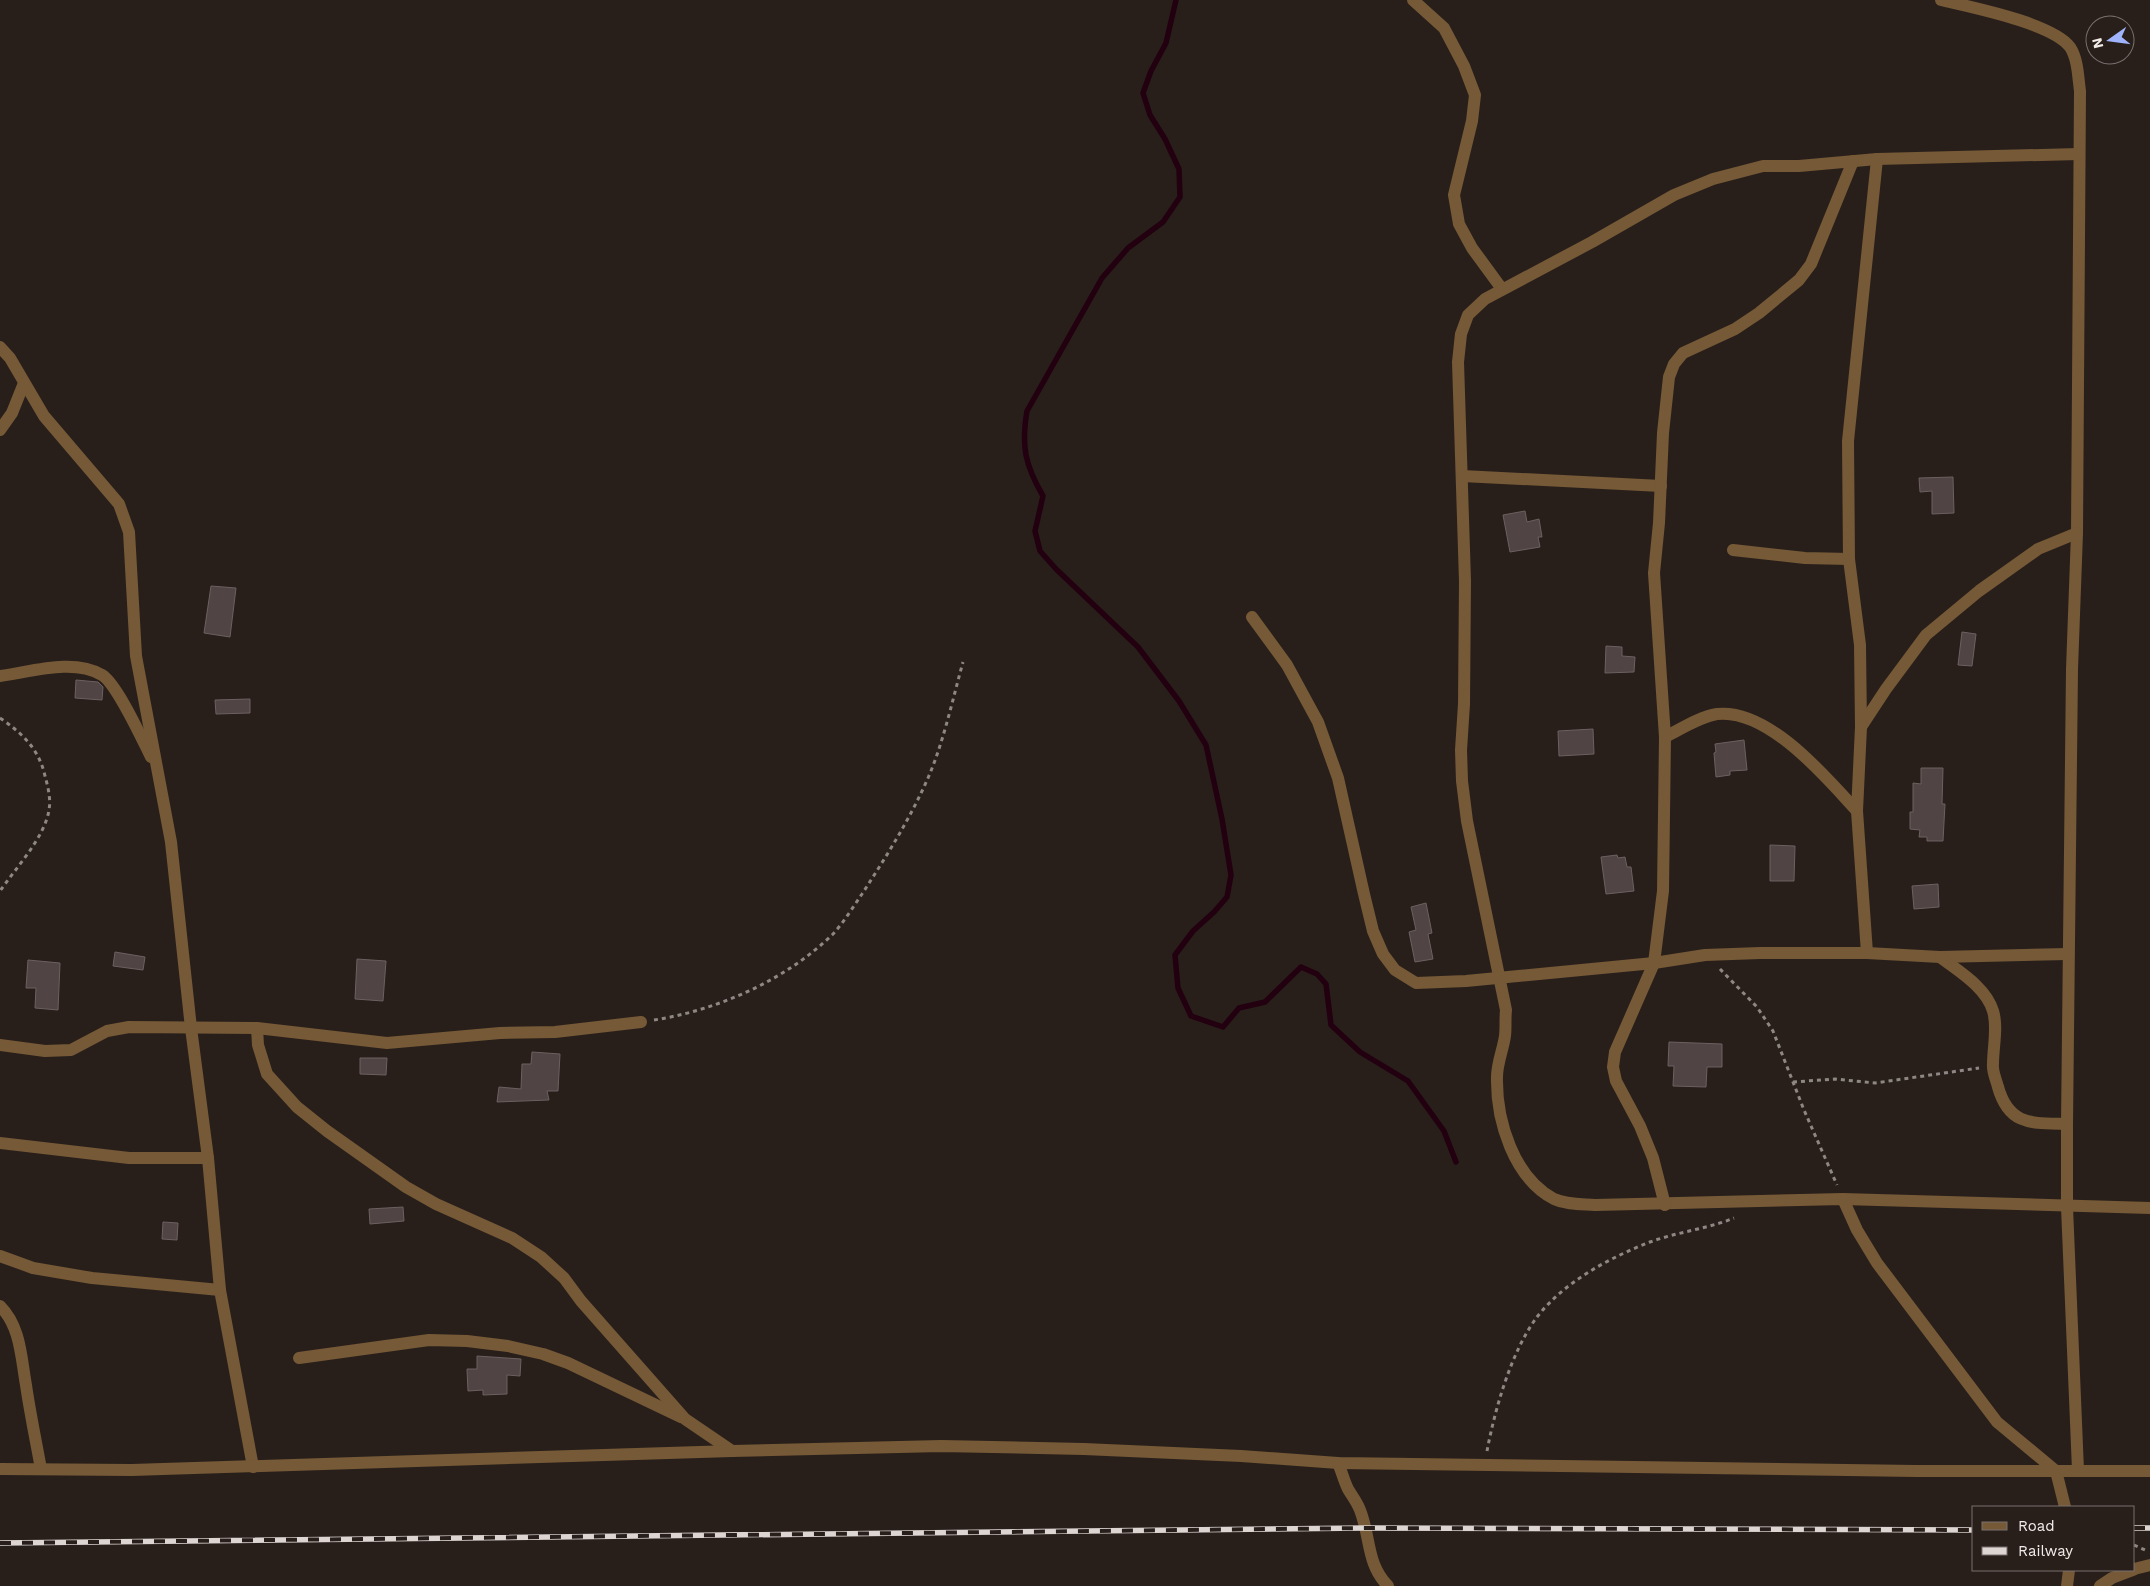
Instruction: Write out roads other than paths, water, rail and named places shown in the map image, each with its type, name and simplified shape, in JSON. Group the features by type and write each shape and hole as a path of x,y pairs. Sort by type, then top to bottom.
{"street":[{"path":"1413,0 1444,28 1464,66 1475,95 1472,121 1454,195 1459,224 1472,248 1502,289"},
{"path":"1941,0 2024,22 2054,34 2070,47 2077,64 2080,91 2077,533 2072,669 2067,1124 2068,1207 2078,1470"},
{"path":"2079,154 1877,159 1799,166 1763,166 1690,187 1633,217 1559,260 1502,289 1485,299 1468,315 1461,334 1458,386 1466,581 1465,695 1461,750 1462,782 1467,821 1506,1010 1505,1036 1497,1078 1501,1114 1518,1163 1528,1178 1542,1191 1556,1200 1569,1204 1595,1206 1843,1199 2150,1208"},
{"path":"1867,953 1857,811 1861,727 1860,644 1849,559 1848,441 1877,159"},
{"path":"1665,1205 1653,1158 1640,1126 1616,1081 1613,1067 1622,1036 1654,963 1663,891 1665,737 1654,580 1663,433 1669,377 1674,364 1683,353 1735,329 1759,313 1805,274 1818,249 1853,161"},
{"path":"0,347 10,358 44,416 119,504 129,532 136,656 171,842 191,1028 208,1158 220,1290 252,1467"},
{"path":"0,430 12,413 24,383"},
{"path":"1462,476 1661,486"},
{"path":"1861,727 1886,689 1926,635 1979,591 2038,549 2077,533"},
{"path":"1733,550 1788,556 1849,559"},
{"path":"1252,617 1287,665 1318,722 1338,778 1364,894 1374,931 1383,954 1395,970 1416,983 1437,983 1654,963 1706,955 1760,952 1867,953 1940,957 2068,954"},
{"path":"0,676 56,668 82,668 103,676 119,696 158,769"},
{"path":"1665,737 1716,714 1733,714 1753,720 1803,754 1857,811"},
{"path":"1940,957 1976,985 1987,998 1994,1012 1995,1040 1992,1067 2001,1098 2009,1111 2020,1119 2031,1123 2067,1124"},
{"path":"0,1045 56,1052 71,1050 107,1031 129,1027 257,1028 386,1043 500,1033 556,1032 641,1022"},
{"path":"257,1028 258,1045 266,1074 297,1107 327,1131 406,1187 436,1204 512,1238 541,1257 564,1278 685,1419"},
{"path":"0,1143 129,1158 208,1158"},
{"path":"1843,1199 1857,1230 1877,1264 1996,1422 2056,1472 2065,1506"},
{"path":"0,1256 33,1268 92,1278 220,1290"},
{"path":"0,1306 6,1312 21,1345 41,1469"},
{"path":"299,1358 429,1340 467,1341 508,1346 544,1354 568,1363 685,1419 732,1450"},
{"path":"0,1469 132,1470 732,1450 951,1446 1084,1449 1241,1456 1338,1463 1801,1470 2150,1471"},
{"path":"1338,1463 1366,1528 1372,1563 1378,1576 1388,1586"},
{"path":"2135,1569 2150,1565"},
{"path":"2068,1571 2068,1586"},
{"path":"2100,1586 2112,1578 2130,1571"}],"waterway":[{"path":"1176,0 1166,43 1151,71 1143,93 1150,115 1165,139 1179,169 1180,197 1163,222 1128,248 1102,278 1027,411 1024,435 1026,455 1032,475 1043,496 1035,531 1040,551 1056,569 1138,647 1179,701 1206,745 1222,819 1231,875 1227,897 1193,931 1175,955 1178,988 1191,1016 1223,1027 1239,1008 1265,1002 1301,967 1317,974 1326,984 1331,1025 1360,1052 1408,1081 1444,1131 1456,1162"}],"railway":[{"path":"0,1543 1366,1528 1972,1530"},
{"path":"2135,1528 2150,1528"}]}
